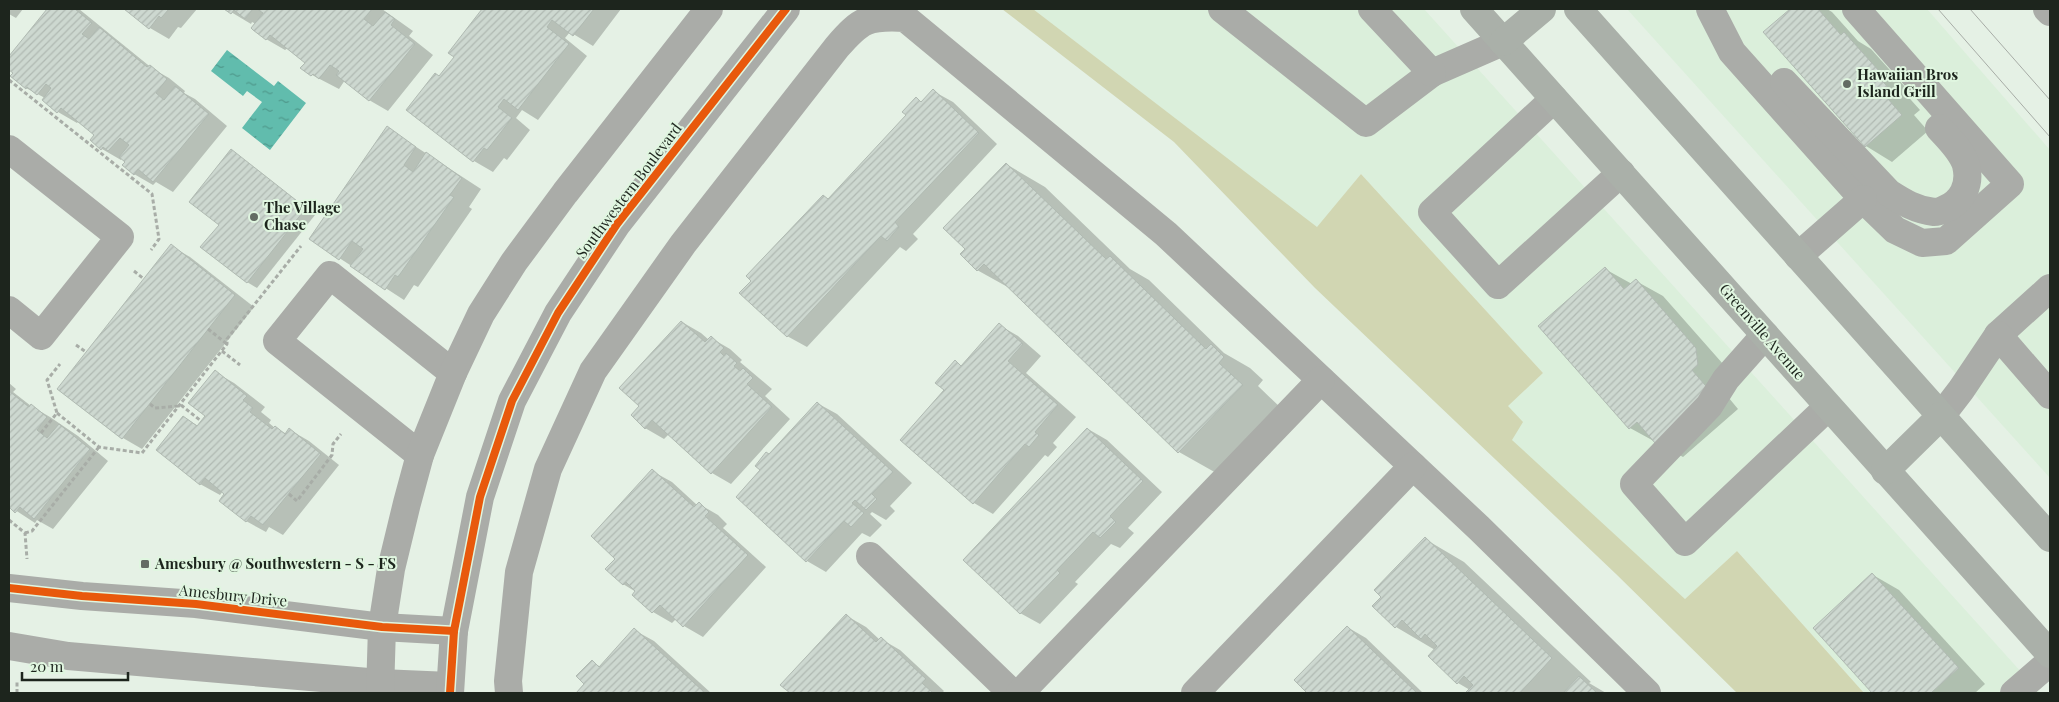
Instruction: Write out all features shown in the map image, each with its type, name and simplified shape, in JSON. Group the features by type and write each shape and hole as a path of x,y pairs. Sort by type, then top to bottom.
{"main road":[{"name":"Greenville Avenue","path":"1474,9 2050,654"},
{"path":"1503,42 1542,9"},
{"path":"1578,9 2050,538"},
{"path":"1885,471 1941,416"}],"street":[{"path":"380,688 382,628 391,569 420,455 453,373 481,314 514,262 565,193 709,9"},
{"name":"Southwestern Boulevard","path":"450,690 454,631 480,498 512,401 558,314 617,224 786,9"},
{"path":"1222,9 1366,123 1432,73 1503,42"},
{"path":"1372,9 1432,73"},
{"path":"2047,9 2050,12"},
{"path":"1710,10 1744,39 1888,193 1910,206 1936,213 1953,206 1963,195 1967,180 1966,165 1949,139 1866,41 1858,11"},
{"path":"1710,10 1732,52 1863,200 1896,230 1922,243 1946,241 2010,184 1858,11"},
{"path":"509,693 508,681 519,572 548,469 593,371 683,244 837,47 854,27 878,17 905,18 1166,234 1413,466 1647,693"},
{"path":"1554,99 1432,212 1498,286 1621,173"},
{"path":"9,148 120,237 41,336 9,310"},
{"path":"1798,256 1863,200"},
{"path":"420,455 277,341 330,275 453,373"},
{"path":"1941,416 1962,390 1998,335 2050,288"},
{"path":"1765,335 1726,379 1709,406 1634,484 1685,542 1828,407"},
{"path":"1998,335 2050,395"},
{"path":"1020,693 1322,380"},
{"path":"1195,693 1413,466"},
{"path":"870,556 1012,693"},
{"name":"Amesbury Drive","path":"9,588 82,596 196,604 382,628 454,631"},
{"path":"9,646 68,656 380,688 450,690"},
{"path":"2014,693 2050,662"}],"path":[{"path":"9,80 152,194 159,239"},
{"path":"47,380 57,413 99,447 142,453 222,351 228,339 300,246"},
{"path":"134,271 144,279"},
{"path":"208,329 227,344"},
{"path":"76,345 86,352"},
{"path":"222,351 240,365"},
{"path":"150,404 155,408 180,406 201,421"},
{"path":"288,494 297,501 332,456 333,444 362,408"},
{"path":"41,433 57,413"},
{"path":"25,533 32,532 99,447"},
{"path":"9,520 25,533 28,560"},
{"path":"17,672 17,693"}],"shaded area":[{"path":"1002,9 1033,9 1317,227 1361,174 1543,373 1508,406 1523,422 1512,440 1685,599 1737,551 1864,693 1737,693 1616,574 1315,288 1174,142"},
{"path":"1033,9 1424,9 2040,693 1864,693 1737,551 1685,599 1511,440 1507,406 1543,373 1361,174 1317,228"},
{"path":"1627,9 1927,9 2050,150 2050,478"}],"water":[{"path":"227,50 274,86 278,81 306,103 270,150 242,128 262,102 247,91 243,96 211,71"}],"building":[{"path":"47,9 75,9 92,23 82,34 89,39 99,27 147,67 150,65 167,79 156,93 164,100 175,86 209,114 153,182 138,169 134,175 122,165 125,162 119,157 129,145 120,138 108,151 103,147 101,150 90,140 94,135 61,108 57,113 42,100 51,88 46,84 37,95 10,76 13,73 9,70 9,56"},
{"path":"124,9 169,9 161,18 159,16 149,29"},
{"path":"224,9 253,9 245,19 234,10 231,14"},
{"path":"257,9 372,9 364,19 373,26 385,12 395,19 391,25 415,44 369,101 336,75 339,71 330,65 319,79 313,74 311,76 300,68 305,63 270,35 266,40 253,30 251,28 263,13"},
{"path":"482,9 594,9 573,36 552,20 547,27 569,44 518,110 504,99 498,107 512,118 487,150 484,148 473,162 406,110 435,73 439,76 454,57 448,53"},
{"name":"Hawaiian Bros Island Grill","path":"1790,9 1818,9 1841,35 1844,32 1880,72 1877,75 1894,94 1888,99 1902,115 1865,147 1763,32"},
{"path":"933,89 979,133 895,222 899,227 887,241 881,236 787,337 739,293 751,281 746,276 823,195 828,199 906,115 902,112 916,97 921,102"},
{"path":"387,126 416,147 404,165 413,172 426,152 462,178 450,195 454,197 398,277 395,275 385,290 350,266 363,249 352,241 339,260 309,239"},
{"name":"The Village Chase","path":"231,149 306,208 247,283 200,247 219,225 189,202"},
{"path":"1006,163 1106,259 1110,256 1206,349 1211,344 1224,357 1219,363 1243,385 1178,453 984,264 977,271 960,254 965,249 943,228"},
{"path":"171,244 235,295 122,439 57,389"},
{"path":"1605,267 1624,289 1636,279 1696,348 1698,365 1692,370 1712,393 1655,443 1637,422 1629,429 1538,326"},
{"path":"681,321 705,342 711,336 724,348 720,352 724,356 726,353 737,363 734,366 740,371 743,368 753,378 747,384 772,407 711,474 652,420 645,429 631,415 639,406 619,388"},
{"path":"999,323 1023,344 1008,361 1058,405 1035,432 1039,435 1029,447 1025,444 973,504 900,440 944,390 935,383 955,360 961,366"},
{"path":"215,370 247,396 243,400 253,408 250,412 272,429 275,426 285,434 289,428 321,454 263,525 251,516 246,522 219,501 224,494 205,478 200,485 156,450 183,416 197,426 205,416 188,403"},
{"path":"9,391 29,407 31,404 47,417 37,430 47,438 59,424 90,449 34,519 20,507 15,513 9,507"},
{"path":"817,402 893,472 872,494 877,499 866,510 855,500 852,503 864,513 851,527 844,521 806,562 736,497 760,470 755,466 766,452 769,454"},
{"path":"1087,428 1143,481 1110,516 1116,522 1100,538 1093,532 1057,570 1060,573 1020,614 963,560"},
{"path":"652,469 694,507 699,502 709,512 705,516 748,555 683,627 660,605 652,613 632,595 635,591 626,582 623,585 605,569 615,559 591,536"},
{"path":"1425,537 1552,658 1520,693 1465,693 1473,685 1464,676 1457,684 1428,656 1437,646 1425,634 1421,639 1402,620 1395,628 1372,606 1381,597 1374,590"},
{"path":"1872,573 1959,668 1931,693 1872,693 1813,628"},
{"path":"846,614 876,642 881,637 926,679 922,683 933,693 790,693 780,685"},
{"path":"1347,626 1417,693 1307,693 1294,680"},
{"path":"634,628 704,692 576,693 584,684 576,676 592,660 599,667"},
{"path":"1579,676 1597,693 1563,693"}],"tram line":[{"path":"1938,9 2050,137"},
{"path":"1970,9 2050,100"}],"cycle path":[{"path":"450,693 454,631 480,497 512,401 558,313 617,224 786,9"},
{"path":"9,588 82,596 196,604 382,627 454,631"}],"place":[{"name":"Hawaiian Bros Island Grill","path":"1847,84"},
{"name":"The Village Chase","path":"254,217"},
{"name":"Amesbury @ Southwestern - S - FS","path":"145,564"}]}
